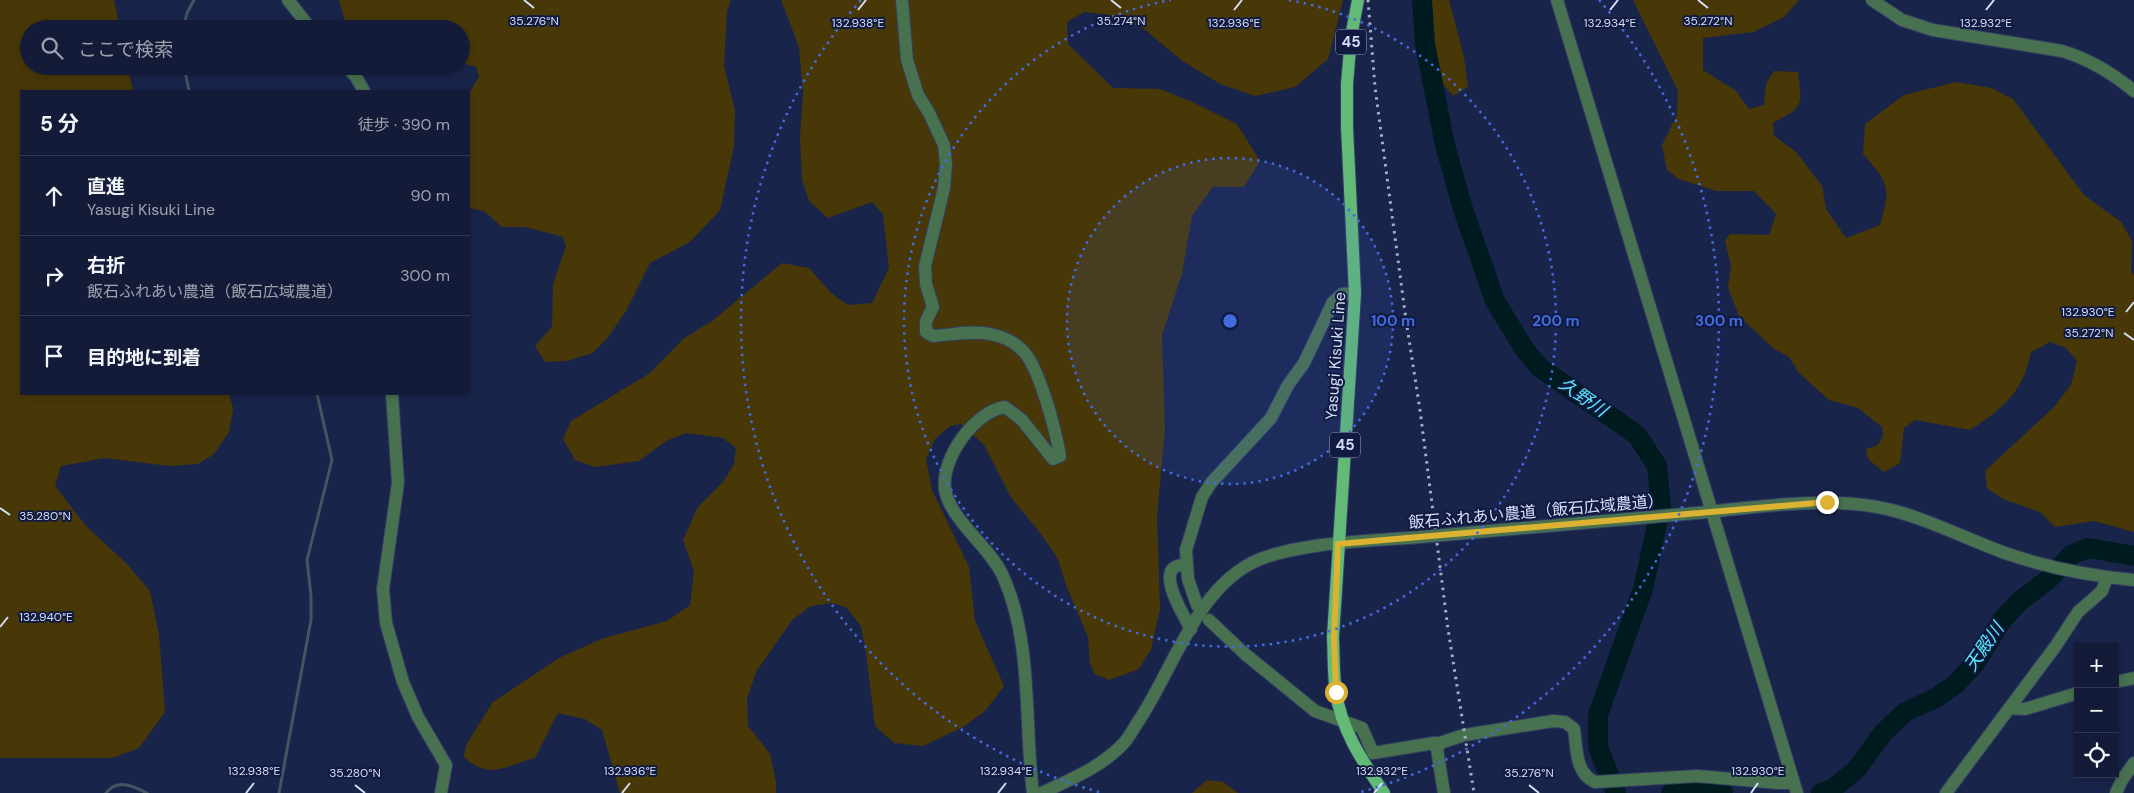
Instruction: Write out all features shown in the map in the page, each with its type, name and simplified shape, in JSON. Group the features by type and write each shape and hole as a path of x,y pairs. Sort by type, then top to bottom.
{"main road":[{"name":"Yasugi Kisuki Line","path":"1358,0 1351,37 1347,84 1347,127 1356,293 1338,544 1334,637 1336,692 1342,720 1361,759 1384,793"}],"street":[{"path":"288,0 304,20"},
{"path":"902,0 907,60 918,95 944,145 946,164 944,188 925,266 926,284 933,307 926,321 926,332 933,336 971,333 989,334 1006,339 1022,349 1036,373 1057,437 1060,456 1053,459 1022,420 1005,407 995,409 977,420 954,449 946,473 945,489 949,500 960,519 990,555 1003,576 1018,624 1024,659 1033,793"},
{"path":"1557,0 1796,789"},
{"path":"1872,0 1902,20 1933,30 2062,51 2081,57 2100,66 2134,91"},
{"path":"354,75 363,90"},
{"path":"1196,605 1191,592 1186,565 1186,550 1202,497 1211,484 1271,418 1288,385 1304,363 1333,302 1342,294 1356,293"},
{"path":"392,395 398,484 383,589 386,623 403,682 418,717 446,764 441,793"},
{"name":"飯石ふれあい農道（飯石広域農道）","path":"1042,793 1094,768 1123,744 1150,705 1190,629 1212,595 1225,581 1240,570 1274,554 1338,544 1827,502 1877,506 2044,565 2134,580"},
{"path":"1186,565 1175,566 1170,571 1169,578 1174,595 1190,629"},
{"path":"1946,793 2055,647 2078,612 2102,591 2107,577"},
{"path":"1209,620 1245,654 1315,711 1362,728 1372,753 1440,743 1464,735 1552,721 1565,722 1574,729 1580,768 1587,778 1595,782 1714,776 1779,783 1796,789"},
{"path":"2119,681 2134,678"},
{"path":"2010,708 2025,709 2074,694"},
{"path":"1440,743 1437,749 1444,793"},
{"path":"2116,793 2122,780 2134,763"}],"shaded area":[{"path":"0,0 114,0 118,20 20,20 20,75 130,75 133,90 20,90 20,395 229,395 233,409 229,432 214,454 198,464 169,466 105,458 61,466 55,486 86,526 126,563 150,591 159,635 165,712 139,748 112,758 0,758"},
{"path":"339,0 731,0 727,11 724,66 735,111 734,146 720,210 690,242 650,263 626,311 609,336 593,353 566,361 545,362 535,346 552,327 553,284 566,246 563,237 526,227 502,227 484,211 470,208 470,92 479,76 476,67 470,65 470,20 345,20"},
{"path":"781,0 1343,0 1328,59 1295,87 1255,96 1220,84 1181,60 1143,28 1109,15 1084,12 1067,22 1068,44 1113,88 1160,89 1237,124 1260,161 1244,187 1213,187 1192,216 1182,274 1162,335 1165,429 1157,517 1160,609 1151,649 1139,669 1109,680 1095,674 1090,664 1088,637 1066,585 1058,559 1038,530 1012,499 984,445 961,424 950,426 935,439 926,459 932,490 969,567 975,621 1004,686 985,711 963,727 923,746 894,743 875,726 861,626 846,607 832,603 811,606 792,620 756,672 747,699 748,726 770,754 776,782 776,793 620,793 602,730 585,719 558,713 535,758 498,769 482,768 464,757 466,745 493,702 559,658 604,638 667,621 690,605 694,571 683,540 698,507 723,482 734,464 736,448 723,438 686,433 666,441 639,461 595,467 575,460 563,439 571,421 650,373 683,339 712,321 782,263 809,268 831,293 848,305 872,303 889,268 883,214 872,202 828,218 809,201 802,180 800,137 803,93 799,47"},
{"path":"1430,0 1449,0 1464,57 1468,87 1453,96 1443,84 1430,25"},
{"path":"1633,0 1799,0 1784,17 1753,32 1703,38 1703,70 1736,91 1749,109 1764,105 1766,84 1774,71 1798,72 1799,104 1791,113 1773,123 1774,136 1796,152 1822,186 1826,209 1846,238 1880,225 1886,202 1883,179 1863,154 1865,124 1904,95 1956,82 1991,88 2013,99 2084,195 2121,222 2132,241 2131,271 2134,275 2134,532 2094,521 2055,527 2040,512 2003,499 1987,488 1985,471 2054,407 2071,385 2077,361 2066,348 2050,342 2031,352 2024,375 2013,394 2000,408 1978,425 1970,430 1915,420 1904,428 1900,463 1884,472 1868,459 1866,449 1878,445 1883,436 1882,427 1858,408 1829,400 1799,373 1789,357 1773,348 1739,316 1728,288 1731,265 1725,241 1730,234 1769,235 1776,214 1754,191 1716,191 1679,179 1667,170 1662,145 1677,115 1678,91"},
{"path":"1207,780 1223,782 1238,793 1192,793"}],"waterway":[{"path":"185,20 194,0"},
{"name":"久野川","path":"1422,0 1425,44 1445,145 1463,209 1495,301 1525,350 1539,367 1637,435 1657,466 1661,506 1643,589 1598,715 1598,747 1616,793"},
{"path":"186,75 189,90"},
{"path":"279,793 311,620 311,596 307,560 332,460 317,395"},
{"name":"天殿川","path":"1821,793 1832,789 1856,770 1883,733 1905,712 1936,698 1956,684 1976,662 2002,620 2020,601 2049,579 2071,555 2088,548 2134,556"},
{"path":"106,793 111,788 121,785 131,786 147,793"},
{"name":"天殿川","path":"1671,793 1703,790 1723,793"}],"railway":[{"path":"1368,0 1375,87 1406,320 1420,410 1448,629 1474,793"}],"route":[{"path":"1336,692 1334,637 1338,544 1827,502"}]}
